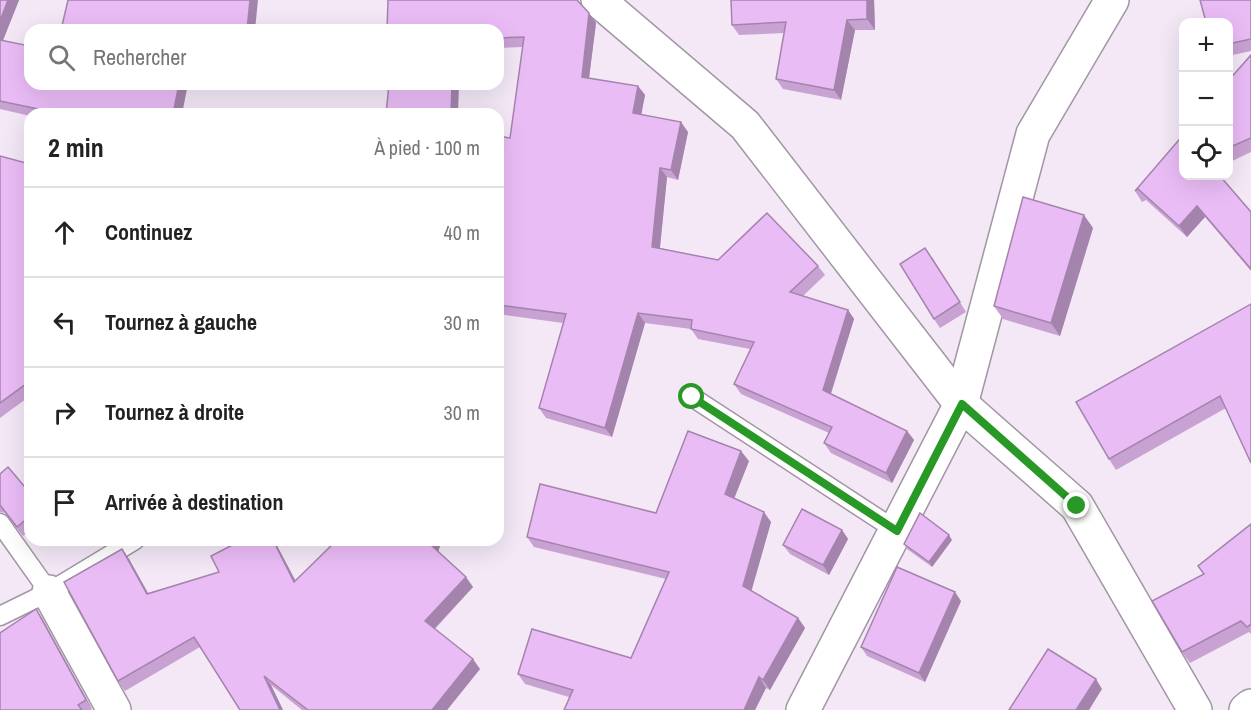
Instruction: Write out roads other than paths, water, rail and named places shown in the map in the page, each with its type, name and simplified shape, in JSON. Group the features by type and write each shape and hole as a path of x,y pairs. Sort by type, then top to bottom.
{"street":[{"path":"598,0 746,125 962,404 1077,506 1196,710"},
{"path":"803,710 962,404 1033,134 1112,0"},
{"path":"50,592 114,710"},
{"path":"1246,710 1251,706"}],"lane":[{"path":"692,397 897,531"},
{"path":"0,523 50,592"},
{"path":"0,616 50,592 125,546"}]}
